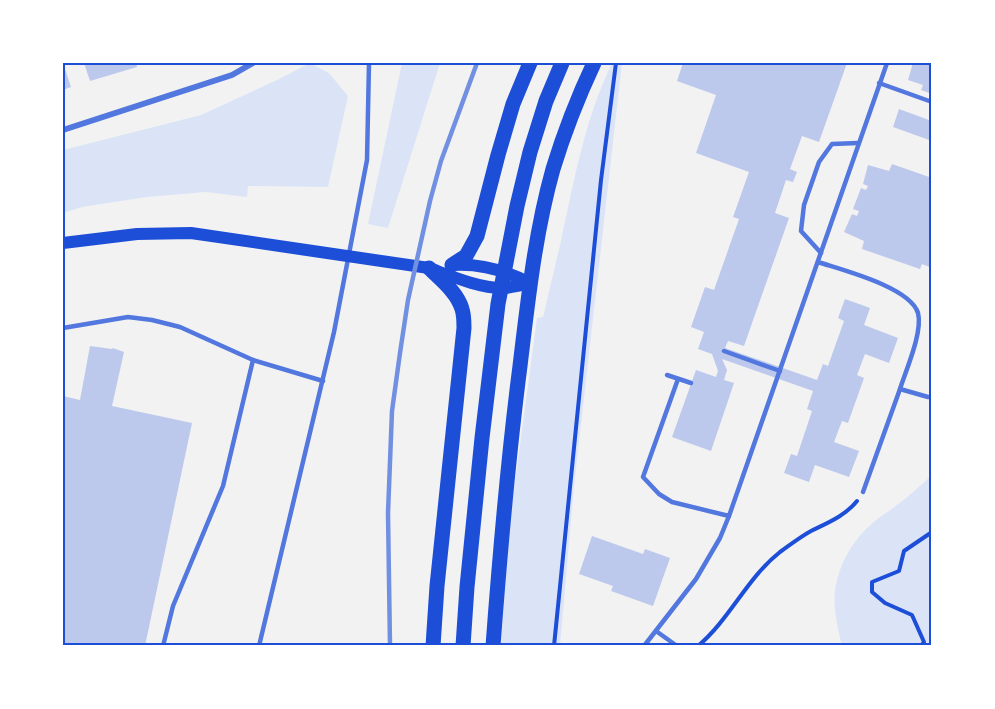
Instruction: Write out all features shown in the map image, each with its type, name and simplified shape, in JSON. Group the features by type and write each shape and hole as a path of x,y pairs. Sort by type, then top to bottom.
{"main road":[{"path":"452,265 465,256 477,236 513,104 530,63"},
{"path":"463,646 482,438 498,304 530,152 546,101 562,63"},
{"path":"494,646 524,282 553,170 567,128 594,63"},
{"path":"63,243 137,234 191,233 429,268 483,285 504,288 524,282"},
{"path":"429,268 467,264 507,272 524,282"},
{"path":"429,268 450,288 457,299 462,310 464,328 437,586 433,646"}],"street":[{"path":"63,130 232,75 253,63"}],"lane":[{"path":"259,646 334,332 367,160 369,63"},
{"path":"644,646 696,579 720,538 887,63"},
{"path":"879,83 932,102"},
{"path":"821,253 801,231 804,205 819,162 832,144 858,143"},
{"path":"818,262 884,284 910,300 918,313 918,335 863,492"},
{"path":"63,328 128,317 152,320 180,327 253,360 323,381"},
{"path":"724,351 780,371"},
{"path":"163,646 173,606 223,486 253,360"},
{"path":"668,375 691,383"},
{"path":"678,379 643,477 659,494 672,502 729,516"},
{"path":"900,389 932,397"},
{"path":"656,632 677,646"}],"path":[{"path":"554,646 600,192 616,63"},
{"path":"698,646 734,605 748,584 779,553 809,532 835,519 853,505 863,492"},
{"path":"921,646 924,642 912,615 885,603 872,592 872,582 899,572 904,551 932,532"}],"shaded area":[{"path":"310,63 329,73 348,96 328,187 248,186 247,197 206,192 147,197 82,207 63,213 63,150 201,115"},
{"path":"402,63 440,63 388,228 368,224"},
{"path":"612,63 622,63 574,486 560,646 501,646 510,519 537,318 543,317 587,128"},
{"path":"932,475 932,646 842,646 835,612 835,591 848,552 867,528"}],"building":[{"path":"63,63 71,87 63,90"},
{"path":"84,63 136,63 137,67 90,81"},
{"path":"683,63 847,63 819,142 802,136 790,169 797,172 793,182 786,180 775,213 789,218 744,346 728,341 725,348 817,380 823,364 828,366 844,321 838,318 845,299 870,308 864,325 898,338 889,363 865,354 857,375 864,378 848,423 842,421 834,442 859,451 849,477 815,465 809,482 784,473 791,454 797,456 812,411 807,409 813,391 722,359 727,370 724,380 734,383 711,451 672,437 696,370 716,377 718,371 712,354 698,349 704,332 691,327 705,287 714,290 739,219 733,217 749,172 696,153 716,95 677,81"},
{"path":"913,63 932,63 932,94 921,90 923,85 908,80"},
{"path":"899,109 929,120 932,111 932,141 893,127"},
{"path":"892,164 932,178 932,268 922,264 920,269 862,249 864,241 844,232 852,214 857,216 859,211 853,209 861,188 866,190 868,186 863,184 868,165 889,171"},
{"path":"90,346 113,348 124,352 112,406 192,423 145,646 63,646 63,396 80,400"},
{"path":"592,536 643,554 645,549 670,558 653,606 611,591 613,586 579,574"}],"railway":[{"path":"390,646 388,513 392,411 400,353 408,300 430,201 441,161 477,63"}]}
